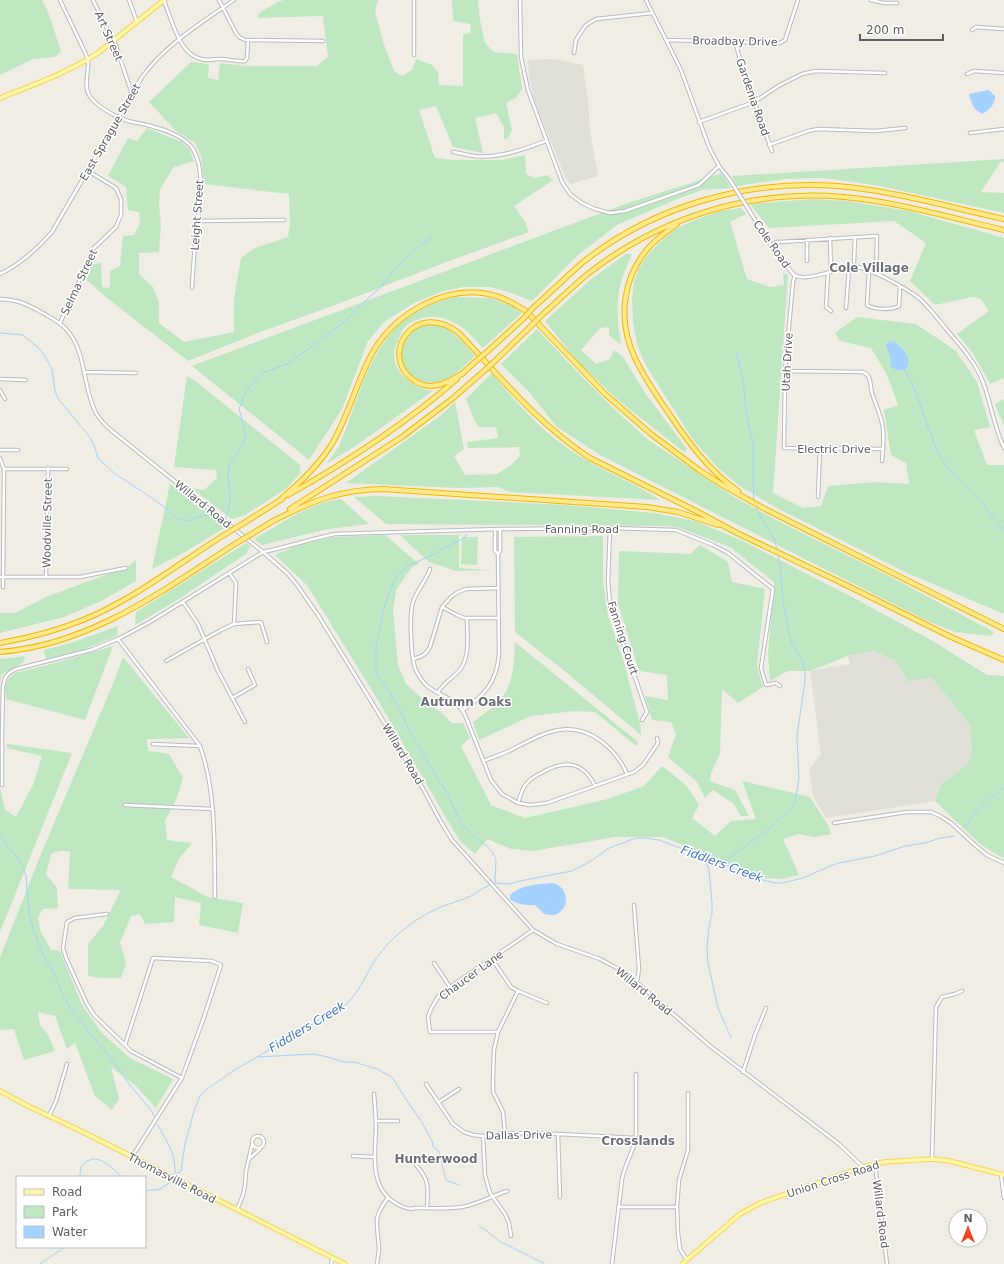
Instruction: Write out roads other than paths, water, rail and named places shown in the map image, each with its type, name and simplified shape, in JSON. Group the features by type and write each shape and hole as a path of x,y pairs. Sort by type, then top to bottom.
{"highway":[{"path":"0,642 56,630 109,607 308,484 388,432 428,402 476,362 583,263 621,237 650,221 689,205 712,198 743,191 782,186 806,185 837,186 868,190 1004,219"},
{"path":"0,652 42,645 70,637 98,626 149,599 272,522 402,437 452,399 497,359 573,286 608,259 652,233 685,218 731,204 757,200 814,196 844,197 874,201 1004,230"},
{"path":"685,218 651,245 640,259 632,274 627,289 624,311 625,326 629,342 640,367 661,403 690,444 709,466 729,484 766,509"},
{"path":"280,500 312,470 330,447 344,421 370,358 379,343 391,329 409,314 430,302 448,295 472,292 496,296 526,311 606,394 651,434 699,470 724,486 766,509 1004,629"},
{"path":"462,373 438,385 425,385 415,382 404,371 400,361 400,347 403,338 412,328 424,322 433,322 448,326 459,333 534,413 574,448 608,468 737,533 951,637 1004,660"},
{"path":"272,522 305,505 328,496 353,491 383,489 647,507 692,516 737,533"}],"main road":[{"path":"0,98 64,72 88,60 165,0"},
{"name":"Thomasville Road","path":"0,1091 345,1264"},
{"name":"Union Cross Road","path":"682,1264 740,1214 760,1204 863,1167 875,1164 932,1159 950,1161 1003,1175"}],"street":[{"name":"Leight Street","path":"60,0 88,60 87,90 91,99 98,105 126,121 160,128 187,143 193,149 198,160 200,175 200,201 192,288"},
{"name":"Art Street","path":"93,0 110,37 114,40 132,94"},
{"path":"129,0 137,22"},
{"path":"165,0 165,4 186,51 199,59 244,61 247,58 248,40"},
{"path":"219,0 239,37 248,40 323,41"},
{"name":"East Sprague Street","path":"0,274 20,262 41,244 58,223 142,77 155,60 234,0"},
{"path":"414,0 414,55"},
{"path":"520,0 521,57 528,90 562,182 570,194 595,210 610,213 624,212 699,184 719,166"},
{"name":"Cole Road","path":"646,0 681,70 709,147 719,166 730,180 777,255 795,275 805,277 855,267 862,268 913,294 923,302 954,338 977,370 983,382 1004,448"},
{"name":"Broadbay Drive","path":"666,40 780,42 785,40 798,0"},
{"path":"871,0 884,3 897,3"},
{"path":"574,53 576,40 579,35 586,25 596,19 652,13"},
{"path":"972,30 976,27 1004,29"},
{"name":"Gardenia Road","path":"735,41 738,55 772,151"},
{"path":"700,122 754,102 780,85 802,74 816,71 886,73"},
{"path":"968,74 974,71 1004,73"},
{"path":"769,145 818,129 885,130 905,128"},
{"path":"970,133 1004,129"},
{"path":"453,152 475,156 506,154 546,140"},
{"name":"Selma Street","path":"60,323 94,248 116,227 121,214 121,199 116,188 88,171"},
{"path":"197,221 284,220"},
{"path":"771,246 776,242 855,236 877,236 876,274"},
{"path":"854,262 855,236"},
{"path":"830,238 830,272 826,307 831,311"},
{"path":"807,240 807,261"},
{"path":"846,308 849,268"},
{"path":"869,271 867,304 871,307 895,308 899,306 900,288"},
{"name":"Utah Drive","path":"784,448 785,371 793,282 795,275"},
{"name":"Willard Road","path":"0,299 22,302 60,323 73,339 85,372 93,407 106,426 263,552 288,574 307,598 379,714 452,840 533,930 557,944 606,962 622,971 637,982 705,1042 839,1144 863,1167"},
{"path":"785,371 867,373 882,424 882,461"},
{"path":"85,372 136,373"},
{"path":"0,379 26,380"},
{"path":"0,390 6,399 0,399"},
{"name":"Electric Drive","path":"784,448 883,449"},
{"path":"818,497 820,449"},
{"path":"0,450 18,450"},
{"path":"0,458 4,469 2,577 4,587"},
{"name":"Woodville Street","path":"46,577 48,468"},
{"path":"4,469 67,469"},
{"name":"Fanning Road","path":"263,552 336,534 495,529 610,528 676,530 713,545 728,553 773,589 761,668 766,685 776,683 780,686"},
{"name":"Fanning Court","path":"610,528 608,581 610,605 647,712 642,720"},
{"path":"495,529 495,551 498,554"},
{"path":"463,710 478,700 490,686 496,673 499,654 498,554 500,551 500,529"},
{"path":"2,785 3,687 5,678 9,673 16,669 91,650 118,639 150,622 263,552"},
{"path":"2,577 80,577 126,568"},
{"path":"430,569 425,581 416,593 410,620 413,659 417,674 429,688 456,702 463,710 491,780 498,790 506,797 530,805 542,804 627,774 637,770 643,765 658,743 657,738"},
{"path":"229,573 236,583 234,624"},
{"path":"413,659 421,658 426,654 430,647 442,607 451,597 462,590 471,588 498,588"},
{"path":"183,602 197,623 244,722"},
{"path":"442,607 456,615 467,618 498,618"},
{"path":"438,692 443,684 458,672 467,654 467,618"},
{"path":"166,661 234,624 261,622 267,642"},
{"path":"118,639 200,746 205,760 212,808 215,897"},
{"path":"232,698 255,685 248,669"},
{"path":"483,761 508,751 540,735 556,730 570,729 590,734 607,745 621,760 627,774"},
{"path":"153,744 200,746"},
{"path":"518,802 524,786 530,780 551,768 560,765 573,765 581,768 590,776 595,786"},
{"path":"125,805 212,808"},
{"path":"834,823 907,812 931,812 951,823 986,854 1004,863"},
{"path":"634,905 639,969 637,982"},
{"path":"107,914 75,918 67,922 63,948 87,1004 94,1015 125,1045 139,1056 182,1078"},
{"name":"Chaucer Lane","path":"498,1032 430,1032 428,1017 438,997 450,987 533,930"},
{"path":"125,1045 153,958 212,961 221,965 204,1018 182,1078 132,1157"},
{"path":"492,959 512,987 518,992 547,1003"},
{"path":"434,962 450,987"},
{"path":"932,1159 936,1007 942,997 955,994 962,990"},
{"path":"506,1133 503,1112 493,1092 492,1079 494,1050 498,1032 518,992"},
{"path":"743,1072 755,1035 766,1008"},
{"path":"48,1116 56,1101 67,1064"},
{"path":"612,1264 618,1207 624,1170 634,1147 636,1138 636,1074"},
{"name":"Dallas Drive","path":"426,1084 453,1124 464,1132 473,1135 484,1136 506,1133 636,1138"},
{"path":"439,1102 460,1089"},
{"path":"687,1260 680,1249 677,1207 679,1180 688,1150 688,1093"},
{"path":"374,1094 376,1121 375,1172 382,1190 396,1204 411,1209 451,1208 463,1206 506,1190"},
{"path":"376,1121 398,1121"},
{"path":"558,1134 560,1197"},
{"path":"236,1210 243,1195 252,1140 258,1136 261,1137 264,1142 262,1147 249,1160"},
{"path":"484,1136 485,1175 490,1193 505,1214 509,1224 511,1236"},
{"path":"252,1145 254,1148 260,1148"},
{"path":"353,1156 375,1157"},
{"name":"Willard Road","path":"875,1164 888,1264"},
{"path":"416,1165 423,1172 426,1180 428,1188 428,1208"},
{"path":"1003,1175 1004,1198"},
{"path":"377,1264 380,1249 377,1218 388,1197"},
{"path":"618,1207 677,1207"},
{"path":"331,1264 333,1258"}],"water":[{"path":"988,90 995,96 995,99 989,109 982,114 973,106 969,94"},
{"path":"889,341 898,344 906,353 909,363 903,370 898,370 891,367 890,356 886,346"},
{"path":"552,883 561,887 564,891 566,899 563,908 557,914 544,914 535,905 518,904 510,899 510,895 519,889"}],"waterway":[{"path":"0,333 23,335 41,350 52,369 55,391 59,400 89,436 94,445 98,458 114,473 163,506 175,517 187,521 200,516 216,516 224,524 229,507 230,496 228,475 229,466 243,445 245,438 245,430 239,409 250,386 263,373 289,363 343,323 380,288 393,271 422,244 432,237"},
{"path":"736,351 743,380 747,418 753,442 754,501"},
{"path":"904,369 912,383 941,458 953,474 981,502 1004,530"},
{"path":"755,505 774,538 777,550"},
{"path":"467,535 435,554 407,566 395,579 385,605 378,636 376,646 376,671 377,676 391,694 392,699 397,704 413,737 448,794 461,824 486,845 493,853 496,860 495,882"},
{"path":"721,864 768,830 792,807 795,801 799,779 797,736 805,681 805,671 803,663 792,643 789,634 783,601 778,555"},
{"name":"Fiddlers Creek","path":"964,827 979,809 1004,787"},
{"path":"0,836 19,860 23,868 26,876 29,911 33,929 64,998 70,1008 111,1058 154,1116"},
{"name":"Fiddlers Creek","path":"494,883 510,884 572,871 591,861 609,848 636,838 659,840 762,880 782,883 803,878 839,863 875,856 905,846 954,836"},
{"path":"706,859 709,871 712,903 707,947 708,963 718,1008 731,1038"},
{"name":"Fiddlers Creek","path":"175,1175 181,1171 185,1144 194,1111 200,1096 206,1090 233,1071 348,1003 381,952 401,931 409,925 434,910 471,896 490,885"},
{"path":"258,1057 313,1054 344,1062 354,1062 377,1069 392,1077 420,1119 433,1143 432,1145 439,1152 446,1180 459,1185"},
{"path":"157,1124 173,1155 176,1174"},
{"name":"Fiddlers Creek","path":"80,1176 82,1166 90,1160 95,1159 105,1162 121,1176"},
{"name":"Fiddlers Creek","path":"146,1191 160,1189 172,1181"},
{"path":"479,1226 499,1241 545,1264"},
{"name":"Fiddlers Creek","path":"40,1264 64,1248"}],"district":[{"name":"Cole Village","path":"869,268"},
{"name":"Autumn Oaks","path":"466,702"},
{"name":"Crosslands","path":"638,1141"},
{"name":"Hunterwood","path":"436,1159"}]}
